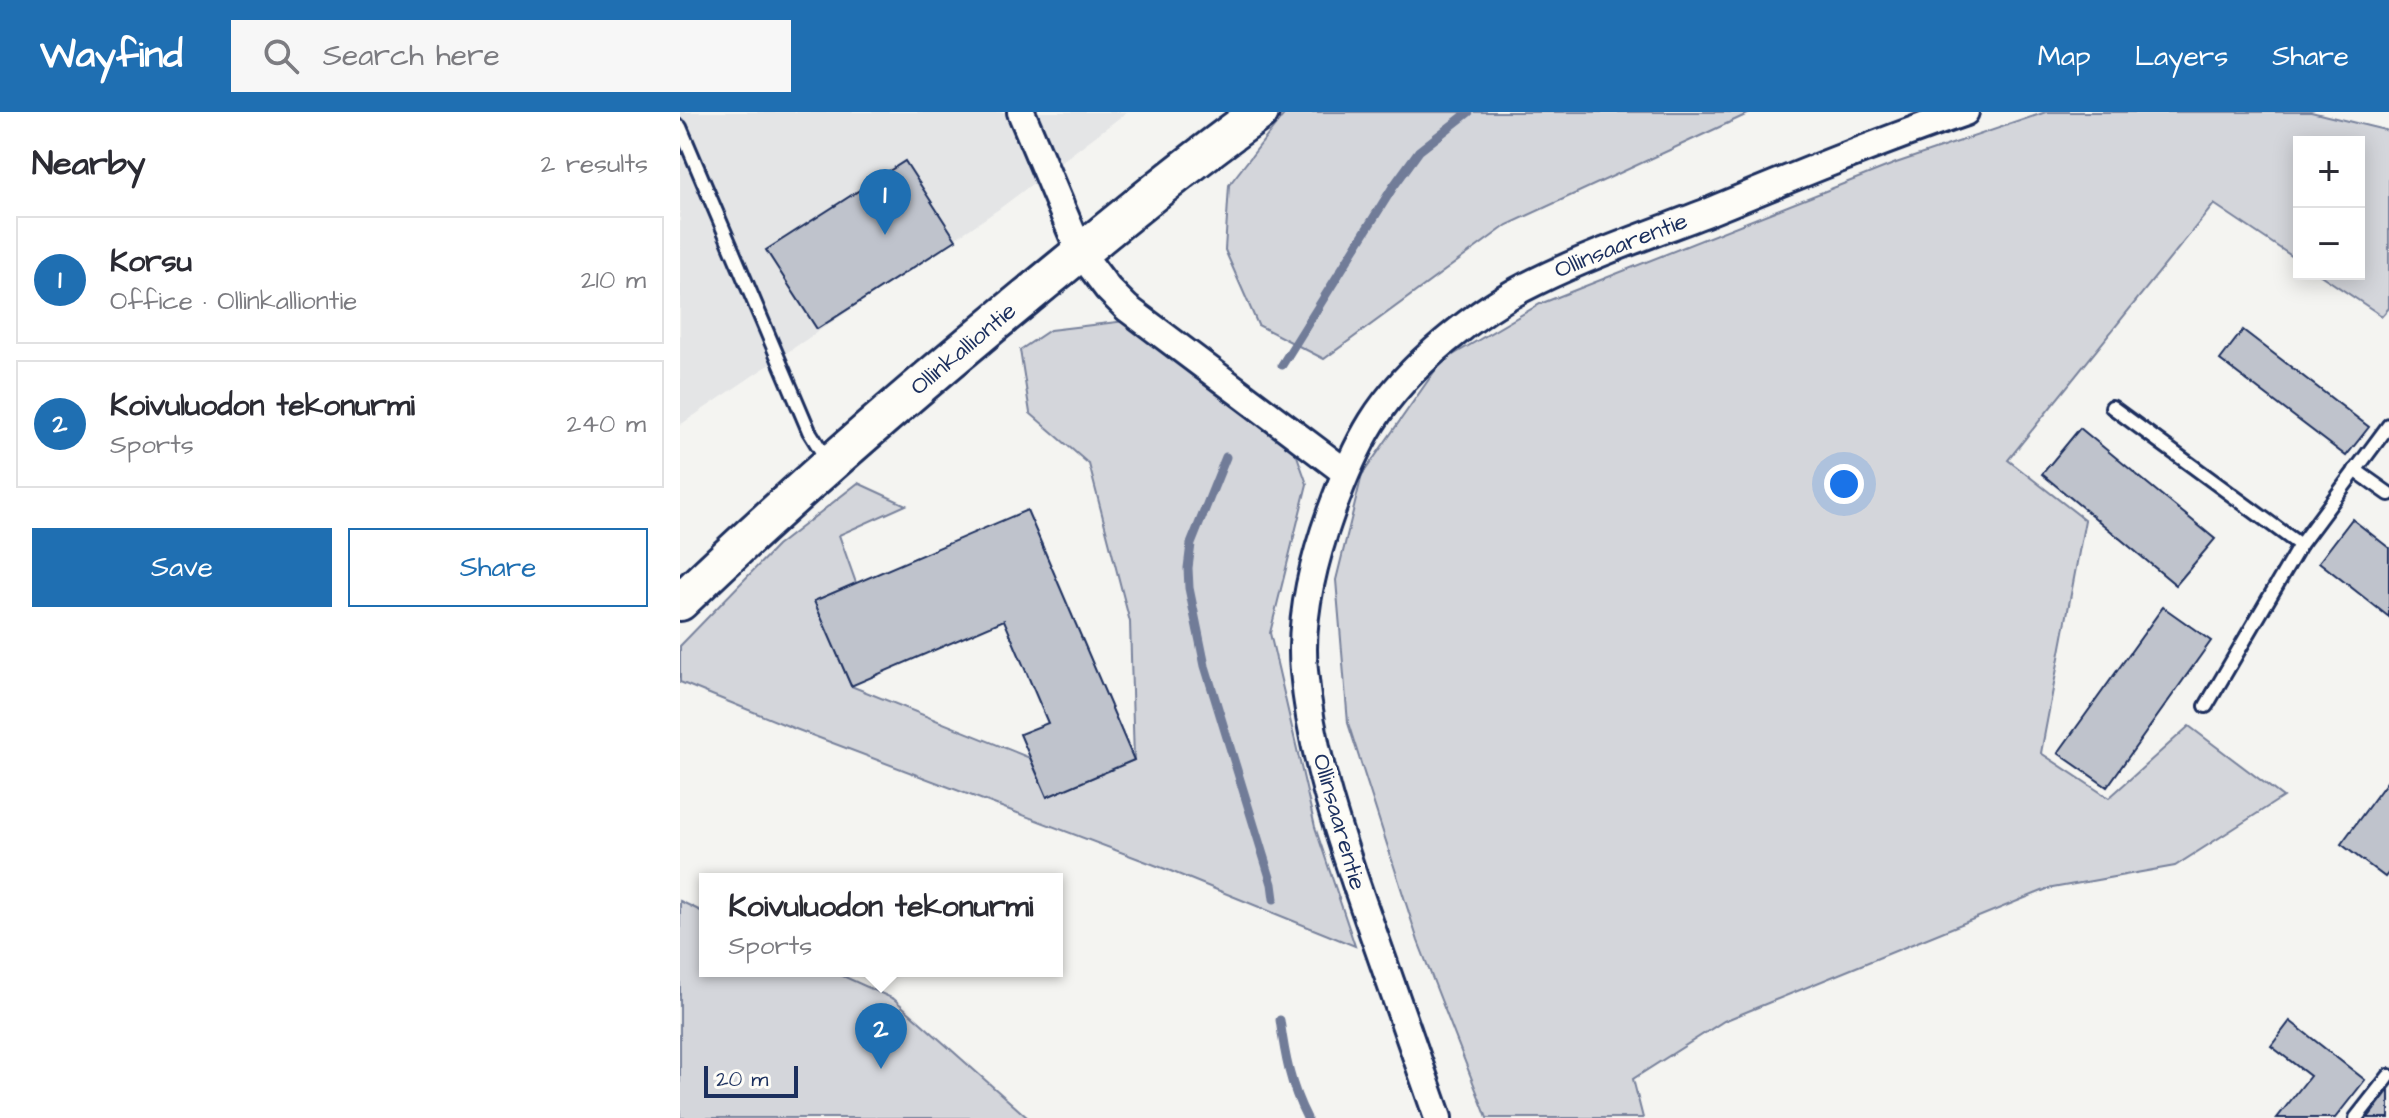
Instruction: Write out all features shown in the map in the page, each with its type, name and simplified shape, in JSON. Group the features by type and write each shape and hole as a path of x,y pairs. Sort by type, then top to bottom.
{"street":[{"path":"1021,112 1080,252 1108,289 1127,308 1345,472"},
{"name":"Ollinkalliontie","path":"680,602 829,463 1080,252 1260,112"},
{"name":"Ollinsaarentie","path":"1438,1118 1343,845 1325,783 1306,690 1302,645 1308,596 1319,545 1345,472 1373,420 1402,385 1444,343 1483,312 1537,281 1883,141 1965,112"}],"lane":[{"path":"680,127 809,431 829,463"},
{"path":"2112,407 2300,545"},
{"path":"2206,706 2300,545 2389,425"},
{"path":"2355,470 2389,494"},
{"path":"2356,1118 2389,1076"}],"shaded area":[{"path":"680,112 1127,112 999,209 680,425"},
{"path":"1286,112 1752,112 1507,225 1324,359 1258,325 1225,250 1229,185"},
{"path":"2046,112 2311,112 2389,131 2389,308 2382,316 2328,280 2365,280 2365,136 2293,136 2293,257 2214,204 2008,460 2085,520 2041,753 2109,798 2189,726 2283,797 2175,866 2047,889 1724,1021 1633,1079 1643,1118 1487,1118 1418,941 1348,723 1336,580 1362,475 1441,362 1540,304 1896,163"},
{"path":"1134,320 1291,439 1307,484 1270,633 1315,827 1355,946 1168,870 680,682 680,646 777,546 858,483 906,505 839,535 856,583 815,601 851,686 1030,758 1047,797 1134,760 1130,622 1089,464 1030,413 1020,350 1050,330"},
{"path":"680,901 699,910 699,977 845,977 894,999 1028,1118 680,1118"}],"building":[{"path":"905,161 956,240 817,329 766,250"},
{"path":"2243,330 2369,427 2346,456 2220,360"},
{"path":"2080,428 2215,539 2176,585 2042,474"},
{"path":"1027,510 1134,760 1047,797 1020,734 1048,723 1004,620 851,686 814,601"},
{"path":"2352,519 2389,548 2389,617 2319,562"},
{"path":"2163,607 2211,641 2107,787 2058,753"},
{"path":"2389,779 2389,872 2385,877 2341,844"},
{"path":"2290,1021 2365,1080 2335,1118 2277,1118 2310,1076 2271,1046"},
{"path":"2389,1090 2389,1118 2368,1118"}],"waterway":[{"path":"1282,365 1393,187 1419,151 1469,112"},
{"path":"1226,457 1191,544 1189,588 1205,666 1274,899"},
{"path":"1280,1020 1289,1070 1307,1118"}],"place":[{"name":"Korsu","path":"885,235"},
{"name":"Koivuluodon tekonurmi","path":"881,1069"}]}
